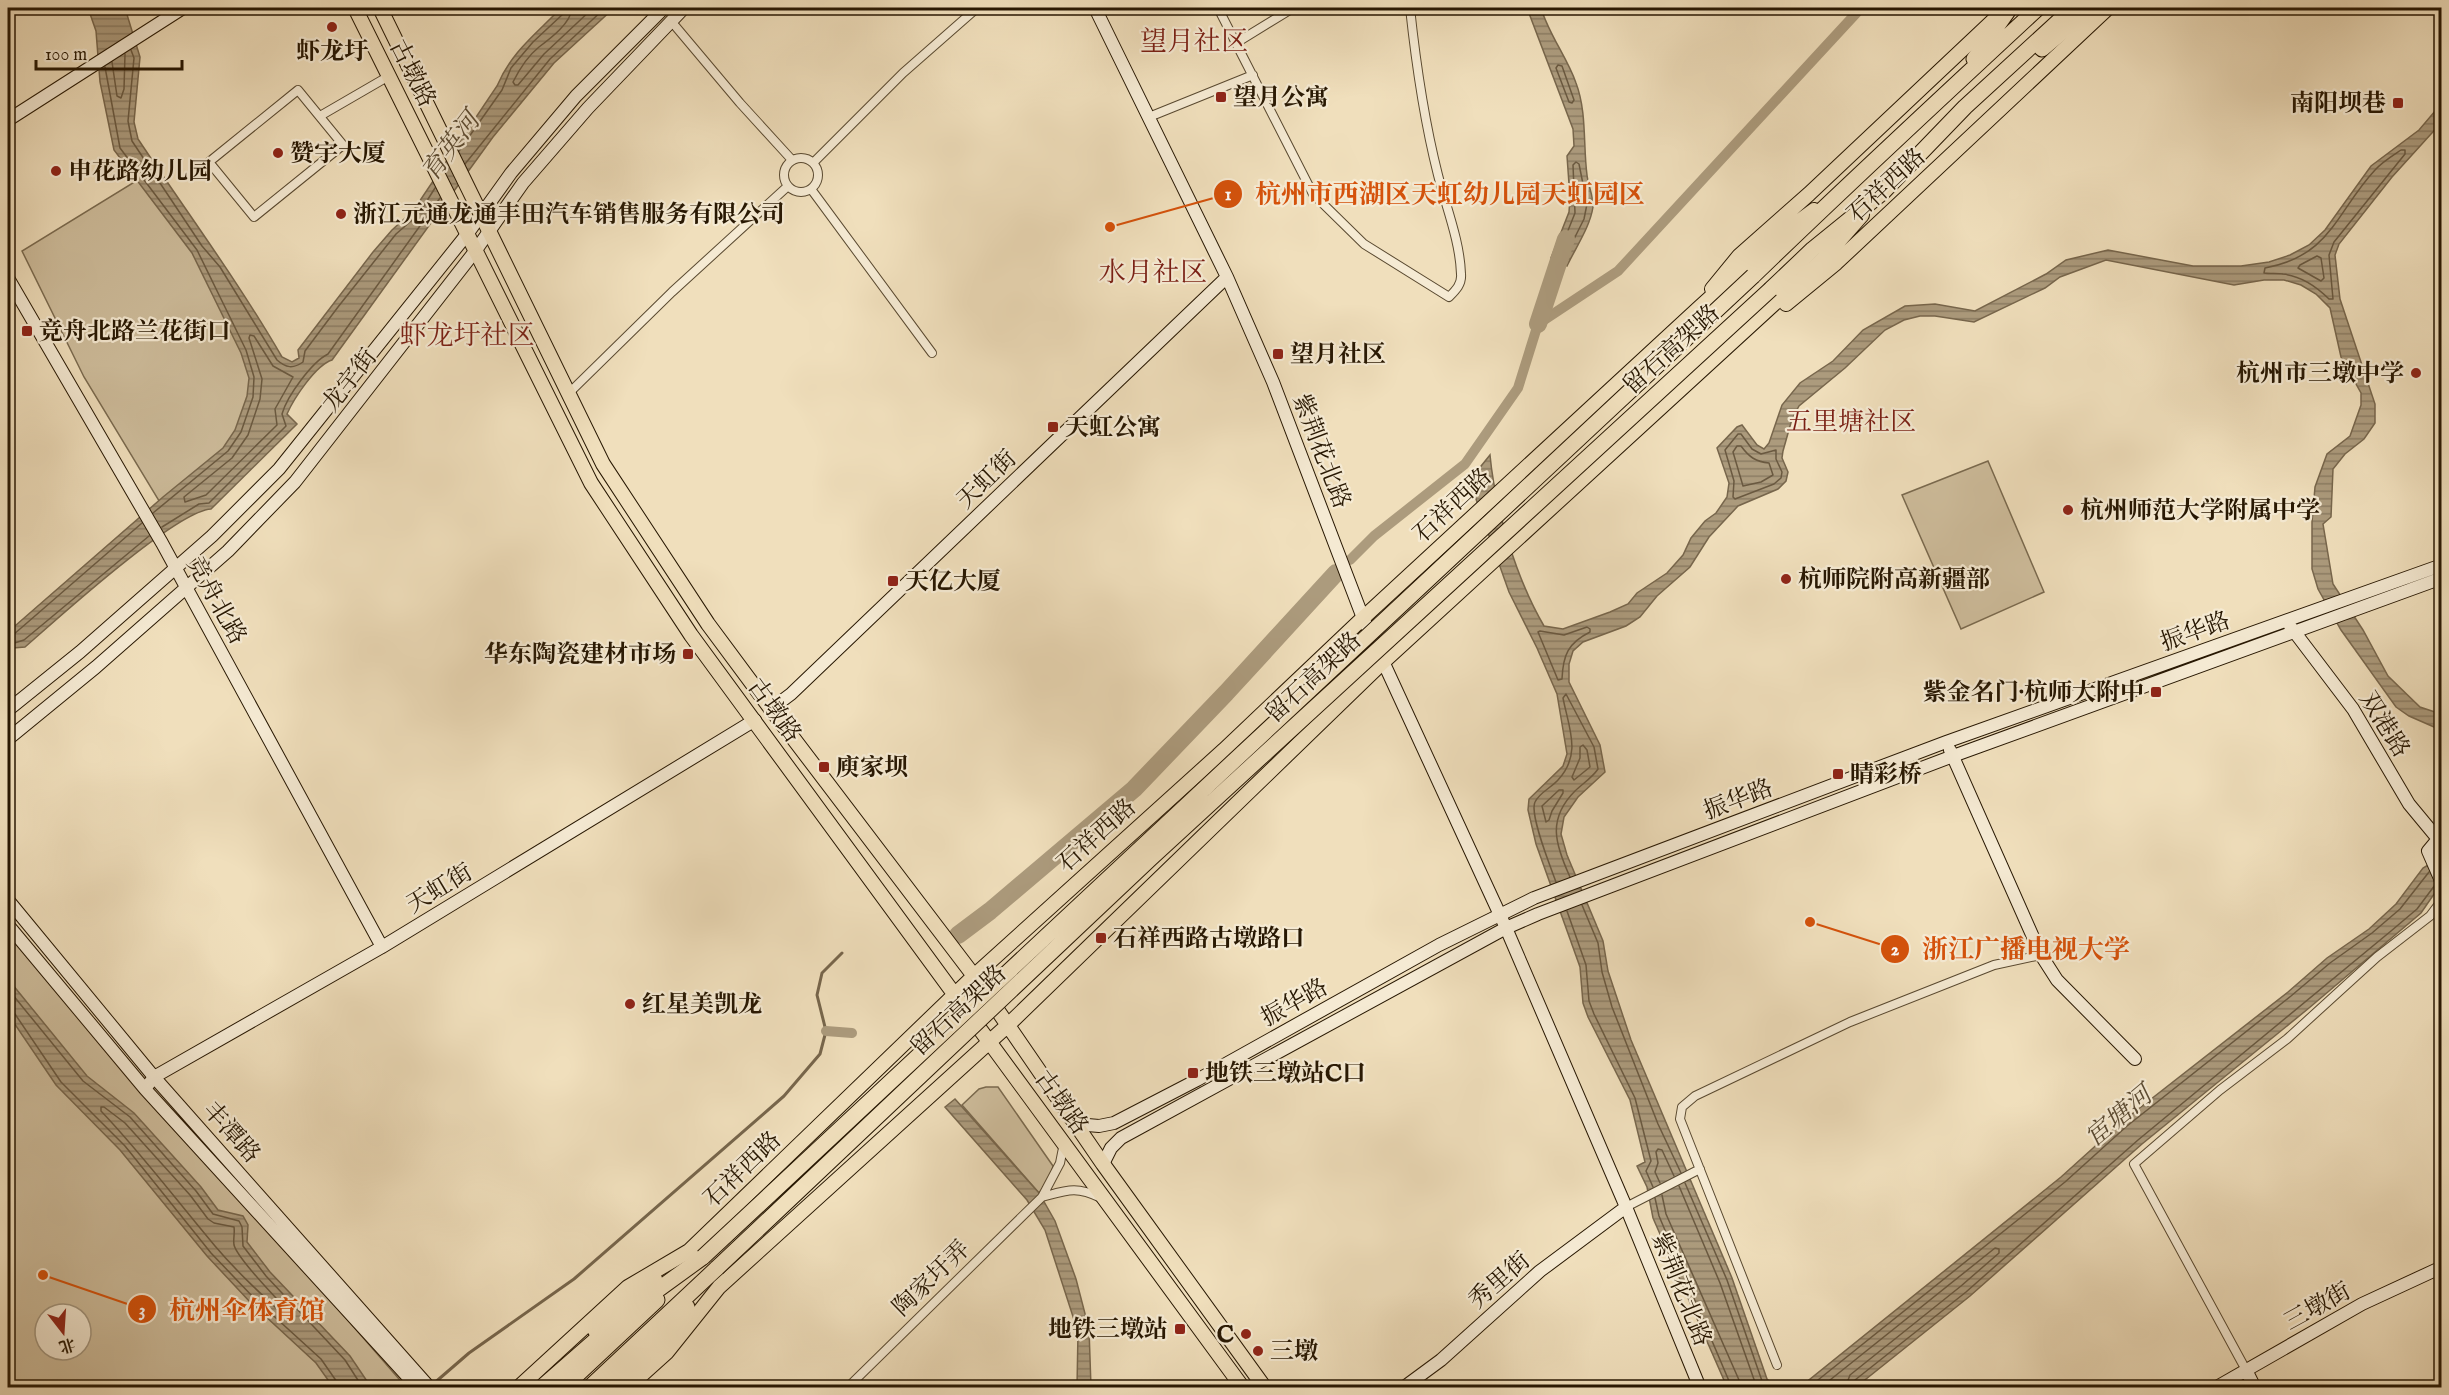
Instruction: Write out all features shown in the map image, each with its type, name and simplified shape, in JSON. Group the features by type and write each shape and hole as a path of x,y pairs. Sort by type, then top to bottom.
{"highway":[{"path":"1953,89 2010,8"},
{"name":"留石高架路","path":"563,1388 696,1254 1753,276 2036,8"},
{"name":"留石高架路","path":"590,1388 1168,842 1813,249 1882,193 1965,107 2073,8"},
{"path":"1965,107 2091,8"},
{"path":"541,1388 696,1254"},
{"path":"611,1388 667,1333 717,1268"}],"main road":[{"name":"古墩路","path":"355,8 591,483 691,635 1243,1388"},
{"name":"古墩路","path":"380,8 603,464 690,597 771,709 974,976 1103,1164 1265,1388"},
{"name":"石祥西路","path":"1699,308 1718,279 1739,256 1939,73 2005,8"},
{"name":"石祥西路","path":"1687,385 1836,263 2108,8"},
{"name":"石祥西路","path":"518,1388 628,1287 696,1254 974,976 1224,750 1363,618 1775,239 1847,185"},
{"name":"石祥西路","path":"627,1388 667,1352 719,1287 1008,1025 1383,662 1687,385 1737,335 1824,258 1882,193"}],"street":[{"path":"8,120 183,8"},
{"name":"龙宇街","path":"8,710 80,652 212,536 279,469 468,233 511,173 576,96 664,8"},
{"name":"龙宇街","path":"8,740 228,552 295,482 476,250 523,183 588,108 684,8"},
{"path":"813,163 903,74 977,8"},
{"name":"紫荆花北路","path":"1095,8 1227,277 1275,389 1363,618 1498,915 1506,928 1626,1207 1700,1388"},
{"path":"1218,8 1313,194 1364,244 1449,297 1459,287 1462,276 1454,232 1437,174 1418,80 1410,8"},
{"path":"1236,43 1293,8"},
{"path":"671,21 792,160"},
{"path":"1149,117 1252,75"},
{"path":"320,116 389,76"},
{"path":"298,90 320,116 343,145 254,217 209,162 298,90"},
{"path":"803,158 813,163 818,176 811,189 796,192 788,186 784,175 792,160 803,158"},
{"path":"568,394 672,292 788,186"},
{"path":"811,189 932,353"},
{"name":"天虹街","path":"771,709 791,694 1227,277"},
{"name":"竞舟北路","path":"8,278 187,587 382,947"},
{"name":"振华路","path":"2354,603 2442,565"},
{"name":"振华路","path":"1076,1124 1099,1126 1114,1124 1439,945 1534,898 1946,742 2286,621 2324,613 2442,578"},
{"name":"振华路","path":"1103,1164 1111,1148 1121,1138 1506,928 1953,756 2294,632 2324,613"},
{"name":"双港路","path":"2286,621 2353,709 2409,804 2440,838 2428,851 2442,883"},
{"name":"天虹街","path":"145,1089 154,1077 382,947 755,720"},
{"path":"1946,742 2041,956 2056,980 2135,1059"},
{"name":"丰潭路","path":"8,900 154,1077 424,1385"},
{"path":"2254,1388 2134,1164 2220,1090 2287,1039 2377,957 2430,916 2442,900"},
{"name":"丰潭路","path":"8,925 145,1089 424,1385"},
{"path":"1777,1365 1680,1119 1682,1107 1695,1096 1861,1018 1994,965 2041,956"},
{"name":"陶家圩弄","path":"847,1388 1042,1197 1060,1163 1064,1143"},
{"path":"1626,1207 1700,1169"},
{"name":"陶家圩弄","path":"1042,1197 1070,1189 1079,1189 1105,1200"},
{"name":"秀里街","path":"1403,1388 1440,1360 1540,1271 1626,1207"},
{"name":"三墩街","path":"2215,1388 2362,1305 2442,1267"}],"shaded area":[{"path":"149,173 282,398 167,514 84,377 22,251"},
{"path":"1988,461 2044,592 1961,629 1902,495"},
{"path":"8,929 406,1387 8,1387"},
{"path":"998,1087 1053,1166 1050,1179 1039,1193 962,1105 979,1089"}],"water":[{"path":"88,8 125,8 140,57 134,122 138,139 230,274 282,357 292,362 299,358 298,350 373,252 413,211 510,63 525,44 561,8 614,8 554,63 493,137 332,360 319,368 300,391 287,414 297,424 211,509 194,514 145,546 25,647 13,648 8,653 8,632 223,448 235,430 247,396 249,378 241,353 192,253 114,150 100,82 96,31"},
{"path":"1527,8 1541,8 1572,73 1582,105 1587,175 1593,207 1586,229 1567,266 1551,258 1569,212 1567,156 1574,146 1573,129"},
{"path":"2441,104 2441,123 2392,177 2339,244 2335,255 2340,299 2375,404 2375,423 2364,439 2345,454 2333,469 2331,517 2323,524 2333,584 2363,630 2388,676 2420,707 2441,714 2441,730 2409,716 2396,707 2341,630 2318,589 2312,569 2315,487 2327,454 2350,436 2361,405 2361,393 2341,357 2330,308 2316,294 2301,285 2284,280 2264,280 2234,285 2106,260 2060,277 2045,288 1974,322 1920,316 1904,320 1885,330 1845,368 1799,406 1792,419 1783,451 1782,458 1788,472 1786,481 1778,489 1738,506 1709,537 1690,567 1657,596 1640,617 1626,626 1583,642 1573,651 1569,664 1569,682 1600,745 1605,772 1578,797 1564,817 1561,834 1567,855 1603,941 1608,971 1631,1040 1732,1278 1767,1379 1775,1387 1727,1387 1653,1218 1647,1187 1637,1166 1645,1162 1630,1100 1588,1017 1583,1003 1580,967 1536,844 1528,810 1529,799 1563,766 1567,754 1557,694 1509,592 1476,499 1472,492 1461,491 1490,455 1497,498 1509,544 1516,566 1544,626 1563,629 1610,612 1628,604 1637,593 1667,573 1683,555 1691,538 1705,521 1716,513 1727,497 1729,483 1717,448 1737,427 1742,425 1757,445 1764,449 1769,443 1782,405 1800,383 1833,361 1863,330 1905,306 1935,304 1975,311 2046,274 2066,260 2108,250 2193,266 2241,266 2269,262 2290,255 2309,245 2325,230 2371,166 2419,130"},
{"path":"2441,857 2441,884 2421,913 2142,1144 1970,1296 1856,1387 1799,1388 2061,1177 2123,1121 2288,992 2327,958 2369,929 2396,904 2423,868"},
{"path":"8,979 87,1076 134,1113 201,1187 218,1210 243,1216 248,1225 247,1242 270,1272 350,1356 371,1387 333,1387 316,1363 250,1302 207,1256 120,1150 56,1085 8,1014"},
{"path":"955,1099 1039,1193 1055,1221 1076,1279 1089,1329 1091,1387 1077,1387 1078,1332 1045,1230 1027,1200 945,1107"}],"waterway":[{"path":"1350,560 1374,536 1465,464 1518,388 1538,324 1618,271 1861,8"},
{"path":"1538,324 1566,239"},
{"path":"958,935 990,911 1134,789 1336,573"},
{"path":"432,1385 469,1353 574,1279 784,1096 820,1054 826,1031 817,995 822,973 842,953"},
{"path":"826,1031 852,1033"}],"place":[{"name":"虾龙圩","path":"332,27"},
{"name":"望月公寓","path":"1221,97"},
{"name":"南阳坝巷","path":"2398,103"},
{"name":"赞宇大厦","path":"278,153"},
{"name":"申花路幼儿园","path":"56,171"},
{"name":"浙江元通龙通丰田汽车销售服务有限公司","path":"341,214"},
{"name":"杭州市西湖区天虹幼儿园天虹园区","path":"1110,227"},
{"name":"竞舟北路兰花街口","path":"27,331"},
{"name":"望月社区","path":"1278,354"},
{"name":"杭州市三墩中学","path":"2416,373"},
{"name":"天虹公寓","path":"1053,427"},
{"name":"杭州师范大学附属中学","path":"2068,510"},
{"name":"杭师院附高新疆部","path":"1786,579"},
{"name":"天亿大厦","path":"893,581"},
{"name":"华东陶瓷建材市场","path":"688,654"},
{"name":"紫金名门·杭师大附中","path":"2156,692"},
{"name":"庾家坝","path":"824,767"},
{"name":"晴彩桥","path":"1838,774"},
{"name":"浙江广播电视大学","path":"1810,922"},
{"name":"石祥西路古墩路口","path":"1101,938"},
{"name":"红星美凯龙","path":"630,1004"},
{"name":"地铁三墩站C口","path":"1193,1073"},
{"name":"杭州伞体育馆","path":"43,1275"},
{"name":"地铁三墩站","path":"1180,1329"},
{"name":"C","path":"1246,1334"},
{"name":"三墩","path":"1258,1351"}],"district":[{"name":"望月社区","path":"1194,41"},
{"name":"水月社区","path":"1153,272"},
{"name":"虾龙圩社区","path":"467,335"},
{"name":"五里塘社区","path":"1851,421"}],"water label":[{"name":"育英河","path":"450,146"},
{"name":"宦塘河","path":"2118,1116"}]}
